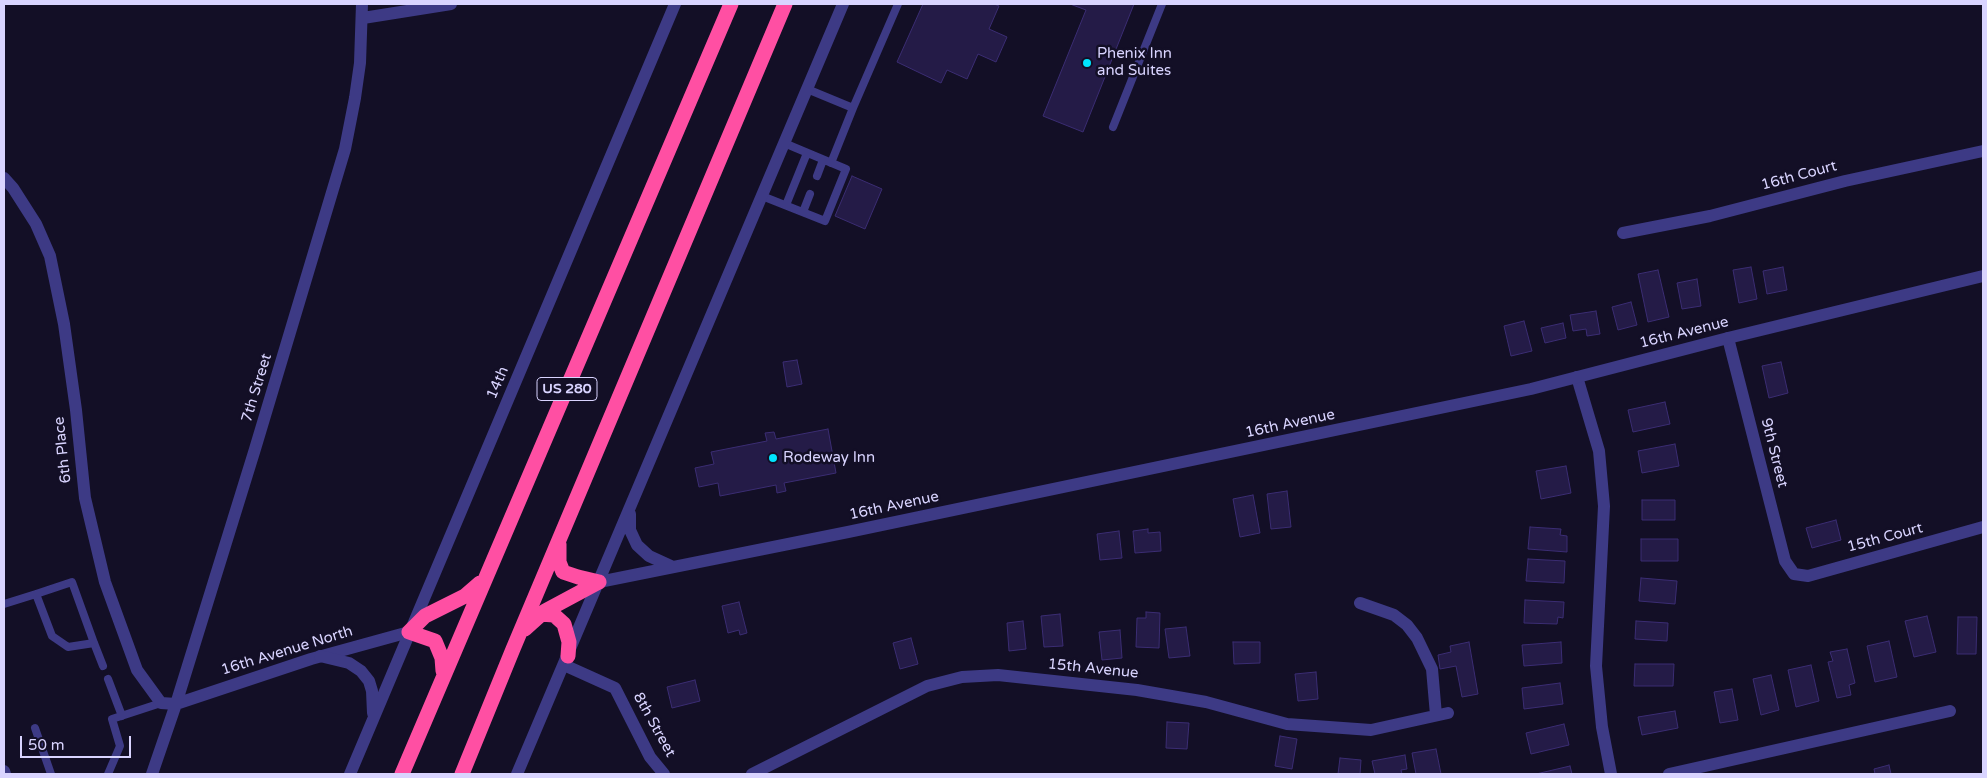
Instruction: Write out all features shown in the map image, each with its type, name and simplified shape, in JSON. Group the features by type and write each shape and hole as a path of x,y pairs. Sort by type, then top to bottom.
{"highway":[{"name":"US 280","path":"402,774 731,4"},
{"name":"US 280","path":"462,774 518,636 785,4"},
{"path":"560,537 559,562 564,572 599,582"},
{"path":"442,678 442,658 435,641 409,632 425,616 469,594 485,578"},
{"path":"518,636 540,614 599,582"},
{"path":"540,614 554,615 564,624 569,642 566,660"}],"street":[{"name":"7th Street","path":"152,774 176,704 334,190 356,98 363,18 362,4"},
{"path":"363,18 451,4"},
{"name":"14th","path":"350,774 675,4"},
{"path":"517,774 843,4"},
{"name":"16th Court","path":"1623,233 1710,216 1845,181 1983,151"},
{"name":"6th Place","path":"4,178 13,188 36,224 50,256 64,324 76,410 84,498 105,582 138,670 160,703"},
{"name":"16th Avenue","path":"599,582 1275,444 1531,389 1728,338 1983,276"},
{"name":"9th Street","path":"1728,338 1785,561 1794,574"},
{"path":"1577,377 1599,451 1604,506 1596,666 1602,727 1611,774"},
{"path":"632,504 630,530 637,545 649,556 673,567"},
{"name":"15th Court","path":"1794,574 1808,576 1983,527"},
{"name":"15th Avenue","path":"752,774 928,686 962,677 998,675 1137,690 1206,702 1288,724 1370,730 1442,714 1432,670 1417,638 1407,625 1394,615 1360,603"},
{"name":"16th Avenue North","path":"176,704 320,656 409,632"},
{"path":"320,656 349,663 361,671 372,691 372,721"},
{"name":"8th Street","path":"566,660 615,688 650,757 664,774"},
{"path":"160,703 176,704"},
{"path":"1669,774 1950,711"}],"lane":[{"path":"817,176 827,161 854,108 898,4"},
{"path":"1112,127 1162,4"},
{"path":"807,89 854,108"},
{"path":"762,196 824,221 846,169 784,143"},
{"path":"786,205 807,153"},
{"path":"803,212 810,194"},
{"path":"4,604 72,582 103,666"},
{"path":"36,594 52,636 68,647 94,643"},
{"path":"108,679 122,716"},
{"path":"108,774 120,746 112,719 160,703"},
{"path":"35,728 51,774"}],"building":[{"path":"923,4 994,4 999,6 989,29 1007,37 996,62 978,54 967,79 947,70 941,83 897,62"},
{"name":"Phenix Inn and Suites","path":"1070,4 1134,4 1083,132 1043,116 1086,10"},
{"path":"852,176 882,189 865,229 835,216"},
{"path":"1751,267 1757,299 1739,303 1733,270"},
{"path":"1783,267 1787,290 1767,294 1763,271"},
{"path":"1658,270 1669,317 1648,322 1638,274"},
{"path":"1697,279 1701,306 1682,309 1677,283"},
{"path":"1631,302 1637,325 1618,330 1612,307"},
{"path":"1596,311 1600,334 1587,336 1586,329 1573,331 1570,315"},
{"path":"1524,321 1532,351 1511,356 1504,326"},
{"path":"1563,323 1566,338 1545,343 1541,328"},
{"path":"797,360 802,384 787,387 783,362"},
{"path":"1781,362 1788,393 1769,398 1762,366"},
{"path":"1665,402 1670,424 1633,432 1628,410"},
{"name":"Rodeway Inn","path":"828,429 836,473 784,483 786,491 777,493 776,485 720,496 718,483 699,487 695,468 714,464 711,452 767,441 765,433 774,432 776,439"},
{"path":"1675,444 1679,466 1642,473 1638,451"},
{"path":"1566,466 1571,493 1541,499 1536,471"},
{"path":"1287,491 1291,527 1271,529 1267,494"},
{"path":"1253,495 1260,533 1240,537 1233,499"},
{"path":"1642,500 1675,500 1675,520 1642,520"},
{"path":"1836,520 1841,540 1812,548 1806,528"},
{"path":"1530,527 1561,529 1560,535 1567,536 1567,552 1528,549"},
{"path":"1148,529 1148,533 1160,532 1161,551 1135,553 1133,531"},
{"path":"1119,531 1122,558 1100,560 1097,534"},
{"path":"1641,539 1678,539 1678,561 1641,561"},
{"path":"1528,559 1565,561 1564,583 1526,581"},
{"path":"1641,578 1677,581 1675,604 1639,601"},
{"path":"1525,600 1564,602 1563,618 1558,617 1557,624 1524,623"},
{"path":"739,602 747,633 740,635 739,630 728,633 722,606"},
{"path":"1146,612 1160,613 1159,648 1136,647 1137,618 1146,618"},
{"path":"1060,614 1063,646 1044,647 1041,616"},
{"path":"1927,616 1936,652 1914,657 1905,621"},
{"path":"1958,617 1977,617 1976,654 1957,654"},
{"path":"1023,621 1026,649 1009,651 1007,623"},
{"path":"1636,621 1668,623 1667,641 1635,639"},
{"path":"1186,627 1190,656 1169,658 1165,629"},
{"path":"1120,630 1122,658 1102,660 1099,632"},
{"path":"911,638 918,664 900,669 893,643"},
{"path":"1889,641 1897,677 1875,682 1867,646"},
{"path":"1233,642 1260,642 1260,663 1234,664"},
{"path":"1469,642 1478,694 1462,697 1456,666 1440,669 1438,655 1451,652 1450,646"},
{"path":"1561,642 1562,663 1524,666 1522,645"},
{"path":"1847,649 1855,683 1849,685 1851,695 1837,698 1828,662 1833,661 1830,652"},
{"path":"1635,664 1674,664 1673,686 1634,686"},
{"path":"1811,665 1819,701 1796,707 1788,670"},
{"path":"1316,672 1318,699 1298,701 1295,674"},
{"path":"1771,675 1779,710 1761,715 1753,679"},
{"path":"695,680 700,701 672,708 667,687"},
{"path":"1560,683 1563,704 1524,709 1522,688"},
{"path":"1732,689 1738,720 1720,723 1714,692"},
{"path":"1675,711 1678,728 1642,735 1638,717"},
{"path":"1167,722 1189,723 1187,749 1166,748"},
{"path":"1564,724 1569,745 1531,754 1526,733"},
{"path":"1280,736 1297,739 1292,769 1275,766"},
{"path":"1436,749 1441,774 1416,774 1412,753"},
{"path":"1405,755 1407,769 1401,770 1402,774 1375,774 1372,761"},
{"path":"1340,758 1361,760 1360,774 1338,774"},
{"path":"1889,765 1891,774 1875,774 1874,769"},
{"path":"1570,766 1572,774 1536,774"}],"place":[{"name":"Phenix Inn and Suites","path":"1087,63"},
{"name":"Rodeway Inn","path":"773,458"}]}
